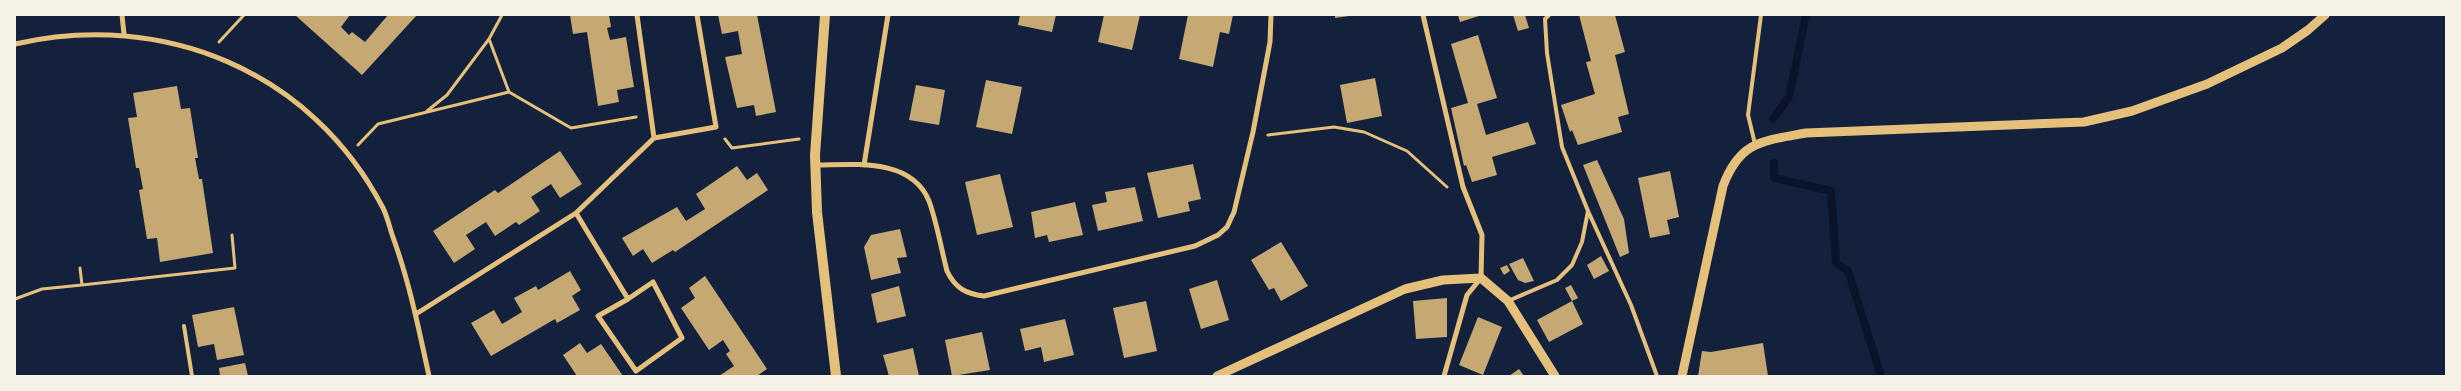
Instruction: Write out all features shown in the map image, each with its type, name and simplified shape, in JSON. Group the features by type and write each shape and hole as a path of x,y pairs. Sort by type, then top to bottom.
{"main road":[{"path":"825,15 817,137 817,212 836,376"}],"street":[{"path":"122,15 124,34"},
{"path":"637,15 654,138"},
{"path":"416,314 576,213 654,138 716,127 698,15"},
{"path":"864,164 888,15"},
{"path":"816,165 864,164 900,172 923,192 928,201 947,271 952,281 960,289 972,295 984,296 1195,246 1218,235 1227,226 1234,212 1253,132 1270,42 1271,15"},
{"path":"1423,15 1463,187 1482,235 1481,278 1467,295 1444,376"},
{"path":"1682,376 1723,186 1738,156 1745,150 1785,137 1828,131 2084,122 2122,113 2207,84 2282,48 2308,30 2324,15"},
{"path":"15,44 46,37 124,34 209,53 272,85 302,107 349,154 384,210 400,256 416,314 429,376"},
{"path":"576,213 628,299"},
{"path":"1217,376 1405,289 1443,280 1481,278 1508,301 1555,376"},
{"path":"653,282 682,338 636,371 598,316 628,299 653,282"}],"lane":[{"path":"1548,15 1545,19 1547,53 1562,147 1631,305 1657,376"},
{"path":"1756,145 1748,115 1761,15"},
{"path":"1508,301 1557,280 1572,265 1582,242 1588,210"},
{"path":"184,326 192,376"}],"path":[{"path":"209,53 244,15"},
{"path":"424,113 447,95 489,40 502,15"},
{"path":"489,40 509,92 571,128 651,114"},
{"path":"349,154 378,124 509,92"},
{"path":"716,127 732,148 817,137"},
{"path":"1253,132 1272,136 1334,127 1364,132 1408,151 1447,188"},
{"path":"15,299 42,289 235,268 232,236"},
{"path":"80,268 82,285"}],"building":[{"path":"295,15 350,15 341,27 349,35 352,32 365,42 388,15 417,15 362,75"},
{"path":"570,15 609,15 611,27 607,28 610,40 626,37 634,87 617,90 619,102 598,106 587,32 573,34"},
{"path":"718,15 757,15 776,112 756,116 754,105 737,108 725,57 742,54 738,31 722,34"},
{"path":"1020,15 1056,15 1052,32 1018,25"},
{"path":"1104,15 1140,15 1132,50 1098,42"},
{"path":"1188,15 1233,15 1229,34 1220,32 1213,67 1179,59"},
{"path":"1335,15 1348,15 1349,16 1335,18"},
{"path":"1458,15 1482,15 1460,22"},
{"path":"1513,15 1525,15 1529,28 1518,31"},
{"path":"1579,15 1615,15 1625,52 1615,55 1629,114 1618,117 1622,132 1578,145 1572,130 1570,132 1561,105 1595,94 1586,62 1591,61"},
{"path":"1478,35 1497,98 1477,104 1486,135 1528,122 1536,144 1492,157 1497,175 1472,182 1466,165 1464,166 1451,108 1468,103 1451,44"},
{"path":"1375,78 1382,116 1347,123 1340,85"},
{"path":"986,80 1022,87 1012,134 976,127"},
{"path":"916,85 945,90 939,125 909,120"},
{"path":"177,86 181,109 190,108 198,158 195,158 199,179 202,179 213,253 160,262 157,238 147,239 139,190 143,189 139,168 136,168 128,118 137,117 133,93"},
{"path":"560,151 582,184 560,198 551,184 531,197 540,211 519,225 516,222 495,236 486,222 466,235 475,249 454,263 433,231 495,190 498,193"},
{"path":"1597,160 1624,219 1629,253 1620,257 1583,165"},
{"path":"1193,164 1201,199 1188,202 1190,211 1158,218 1147,173"},
{"path":"737,166 747,180 757,173 768,190 675,252 673,250 652,263 643,249 633,256 622,238 677,207 686,221 705,209 696,194"},
{"path":"1670,171 1679,217 1667,220 1670,234 1650,238 1638,178"},
{"path":"1000,174 1013,227 977,235 965,182"},
{"path":"1135,187 1143,221 1098,231 1092,205 1107,202 1105,192"},
{"path":"1075,202 1083,235 1049,242 1047,235 1035,238 1031,212"},
{"path":"900,229 907,257 897,258 901,273 871,280 864,247 871,235"},
{"path":"1281,242 1308,286 1281,301 1274,288 1269,290 1251,260"},
{"path":"1601,256 1609,271 1594,279 1587,265"},
{"path":"1523,258 1534,281 1525,283 1518,280 1509,264"},
{"path":"1507,265 1510,271 1504,275 1500,268"},
{"path":"570,271 581,290 572,296 580,310 557,323 555,319 491,356 471,323 494,310 502,324 522,312 514,298 536,286 538,290"},
{"path":"705,276 767,369 757,376 719,376 734,366 726,354 730,351 723,340 709,350 681,308 695,298 689,288"},
{"path":"1217,280 1229,320 1201,329 1189,289"},
{"path":"1571,285 1578,298 1572,301 1565,288"},
{"path":"899,286 906,316 877,323 871,294"},
{"path":"1447,298 1447,337 1416,339 1413,301"},
{"path":"1146,301 1157,351 1124,358 1113,308"},
{"path":"1572,301 1583,324 1549,342 1537,320"},
{"path":"234,307 244,355 217,360 214,344 198,347 192,315"},
{"path":"1478,317 1502,327 1483,375 1459,365"},
{"path":"1065,319 1074,355 1044,362 1041,347 1025,351 1020,329"},
{"path":"982,332 990,370 952,376 945,340"},
{"path":"580,343 587,353 601,344 623,376 577,376 563,355"},
{"path":"1763,343 1768,376 1698,376 1702,351 1711,352"},
{"path":"913,348 919,376 889,376 883,355"},
{"path":"245,363 248,376 220,376 219,368"},
{"path":"1519,369 1524,376 1509,376"}],"waterway":[{"path":"1773,119 1789,97 1806,15"},
{"path":"1774,163 1774,178 1831,191 1836,263 1848,271 1881,376"}]}
